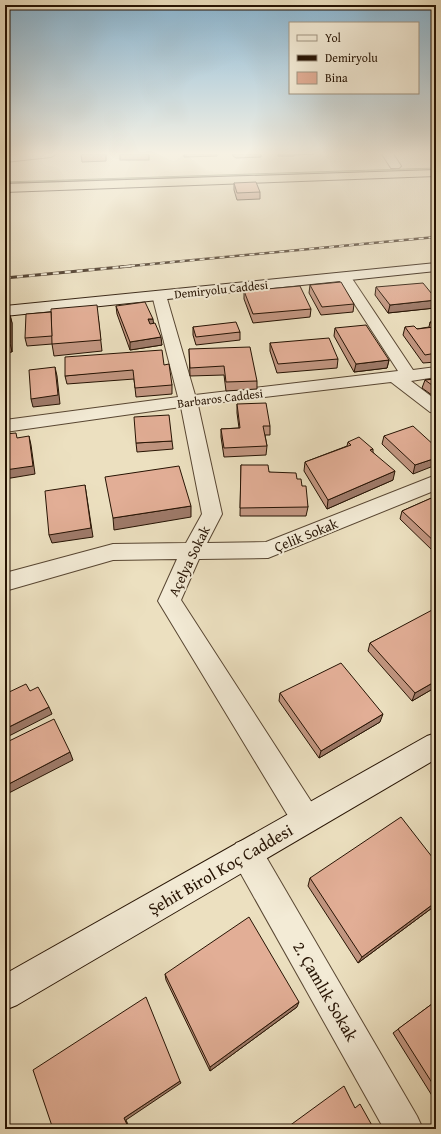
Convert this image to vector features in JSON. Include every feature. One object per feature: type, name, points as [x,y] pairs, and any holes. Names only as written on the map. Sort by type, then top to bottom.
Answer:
[{"type":"street","name":"Demiryolu Caddesi","points":[[5,311],[436,267]]},
{"type":"street","points":[[344,277],[402,376],[436,408]]},
{"type":"street","name":"Açelya Sokak","points":[[159,295],[188,401],[212,514],[192,551],[169,601],[306,819]]},
{"type":"street","name":"Barbaros Caddesi","points":[[5,426],[188,401],[436,372]]},
{"type":"street","name":"Çelik Sokak","points":[[5,582],[113,552],[268,550],[436,482]]},
{"type":"street","name":"Şehit Birol Koç Caddesi","points":[[5,993],[436,745]]},
{"type":"street","name":"2. Çamlık Sokak","points":[[247,854],[404,1129]]},
{"type":"building","points":[[341,282],[354,304],[322,307],[310,285]]},
{"type":"building","points":[[423,283],[436,300],[390,305],[376,287]]},
{"type":"building","points":[[300,286],[311,309],[253,314],[244,291]]},
{"type":"building","points":[[145,302],[153,319],[148,319],[150,324],[155,323],[161,337],[130,342],[116,306]]},
{"type":"building","points":[[97,305],[101,340],[52,344],[51,309]]},
{"type":"building","points":[[51,312],[52,336],[25,338],[26,314]]},
{"type":"building","points":[[10,315],[10,343],[5,344],[5,316]]},
{"type":"building","points":[[236,322],[240,332],[196,337],[193,327]]},
{"type":"building","points":[[430,322],[436,322],[436,353],[425,355],[405,327],[414,326],[417,329],[434,327]]},
{"type":"building","points":[[366,325],[389,360],[356,364],[335,328]]},
{"type":"building","points":[[329,338],[338,359],[278,364],[270,343]]},
{"type":"building","points":[[250,347],[257,381],[226,382],[224,366],[190,368],[189,349]]},
{"type":"building","points":[[162,350],[164,365],[169,364],[172,385],[135,388],[133,370],[65,376],[65,357]]},
{"type":"building","points":[[55,367],[58,395],[31,399],[29,370]]},
{"type":"building","points":[[436,379],[436,388],[425,380]]},
{"type":"building","points":[[266,403],[270,426],[263,426],[267,446],[224,448],[221,429],[240,428],[237,404]]},
{"type":"building","points":[[169,415],[172,441],[136,443],[134,417]]},
{"type":"building","points":[[413,426],[436,447],[436,458],[415,465],[384,436]]},
{"type":"building","points":[[16,433],[17,438],[29,436],[33,466],[5,470],[5,434]]},
{"type":"building","points":[[359,437],[373,449],[370,450],[395,471],[328,500],[305,462],[351,445],[348,442]]},
{"type":"building","points":[[241,465],[268,465],[269,472],[296,473],[297,479],[301,479],[302,486],[306,486],[308,507],[240,508]]},
{"type":"building","points":[[179,466],[191,506],[113,518],[105,477]]},
{"type":"building","points":[[85,485],[91,528],[49,535],[45,491]]},
{"type":"building","points":[[436,496],[436,543],[402,511]]},
{"type":"building","points":[[434,609],[436,610],[436,681],[415,693],[370,643]]},
{"type":"building","points":[[341,663],[383,714],[321,751],[280,693]]},
{"type":"building","points":[[26,684],[30,691],[38,687],[49,707],[5,729],[5,694]]},
{"type":"building","points":[[54,719],[70,752],[5,786],[5,743]]},
{"type":"building","points":[[401,817],[436,862],[436,902],[362,957],[310,878]]},
{"type":"building","points":[[249,917],[299,1002],[210,1067],[165,974]]},
{"type":"building","points":[[146,997],[180,1081],[124,1118],[129,1129],[53,1129],[33,1070]]},
{"type":"building","points":[[436,1001],[436,1089],[398,1029]]},
{"type":"building","points":[[344,1086],[355,1108],[360,1104],[374,1129],[285,1129]]},
{"type":"railway","points":[[120,267],[436,237]]},
{"type":"railway","points":[[5,278],[131,266]]}]
